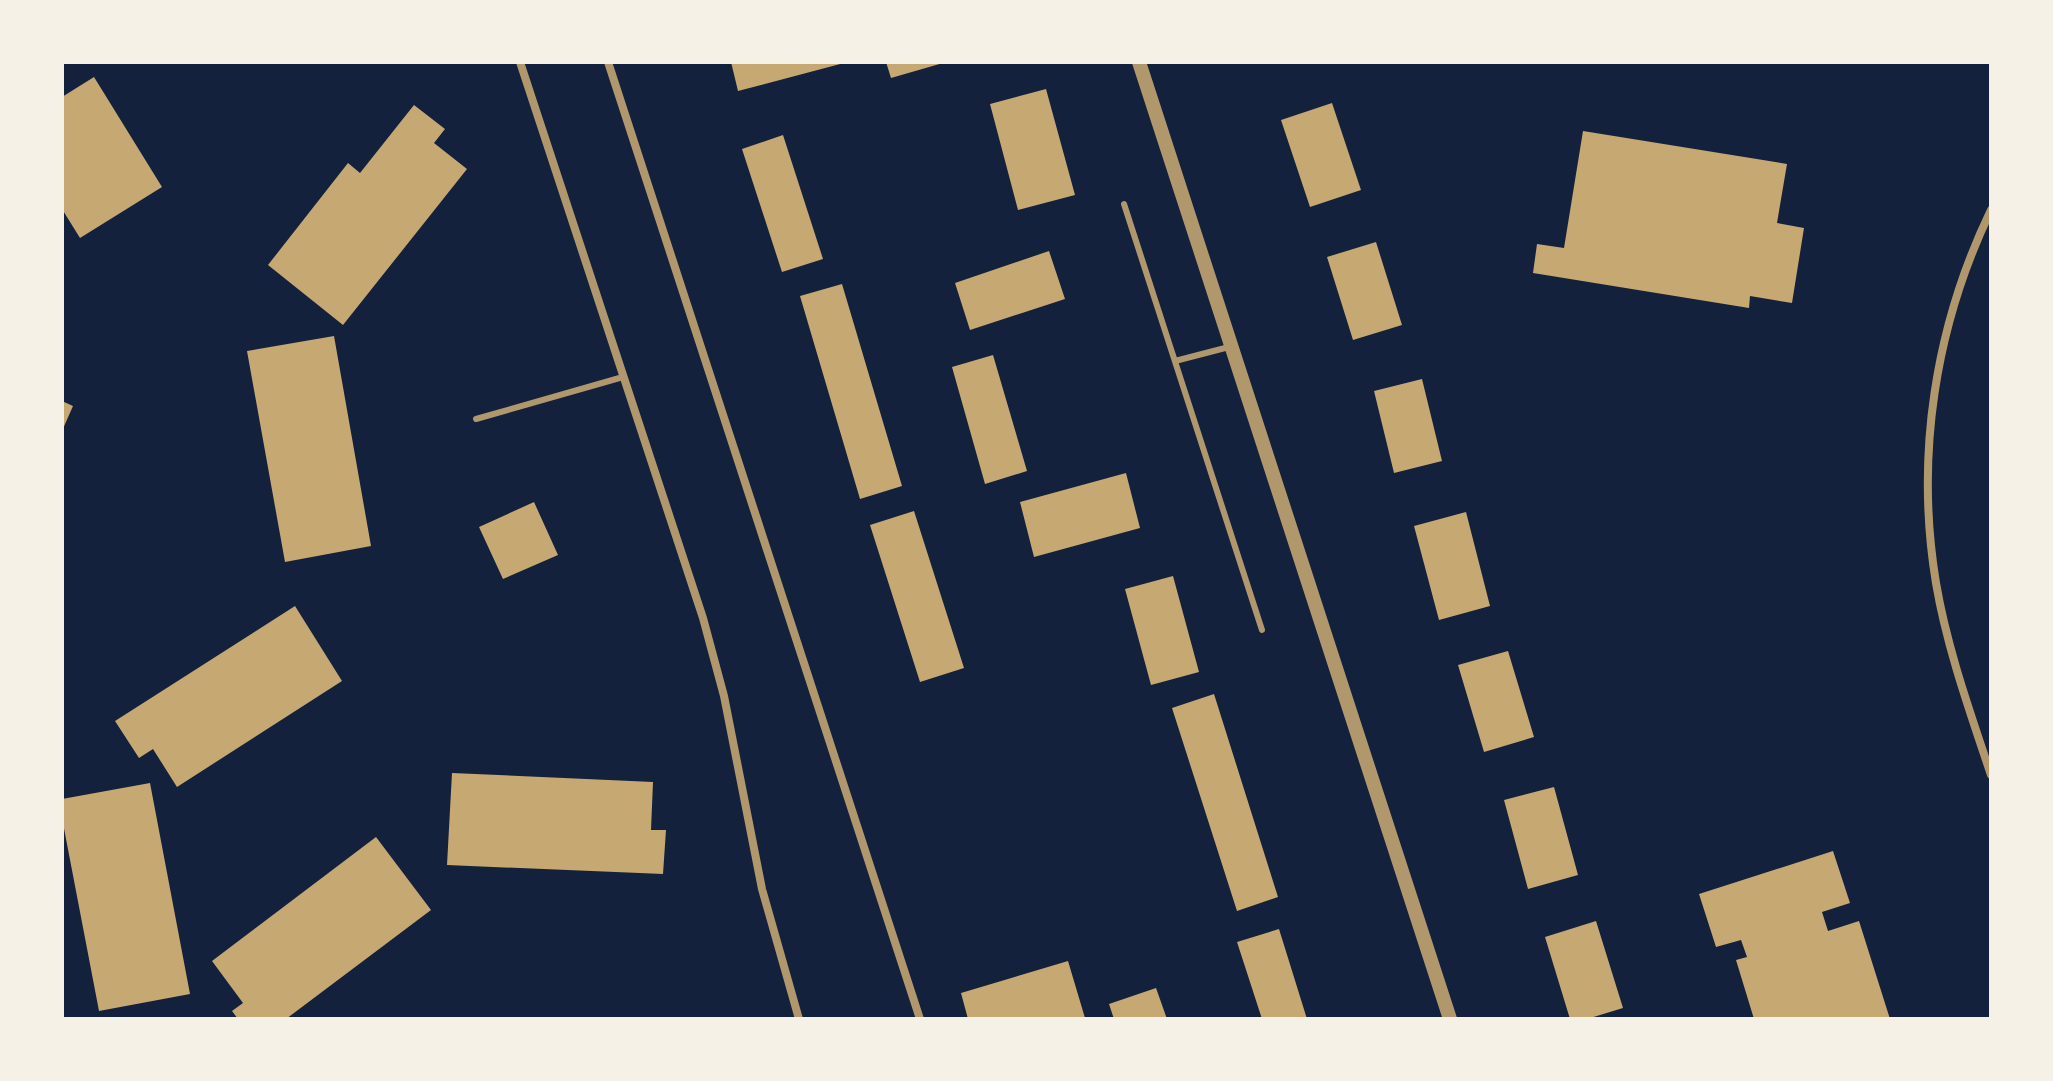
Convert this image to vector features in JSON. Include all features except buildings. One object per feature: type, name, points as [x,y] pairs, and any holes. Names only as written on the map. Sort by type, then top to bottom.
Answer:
[{"type":"street","points":[[520,62],[703,618],[724,696],[762,889],[799,1019]]},
{"type":"street","points":[[608,62],[920,1019]]},
{"type":"street","points":[[1139,62],[1450,1019]]},
{"type":"street","points":[[1991,210],[1973,246],[1953,304],[1936,373],[1929,434],[1927,512],[1936,583],[1952,654],[1991,775]]},
{"type":"lane","points":[[1124,204],[1262,630]]},
{"type":"lane","points":[[1175,361],[1232,347]]},
{"type":"lane","points":[[476,419],[623,377]]}]
